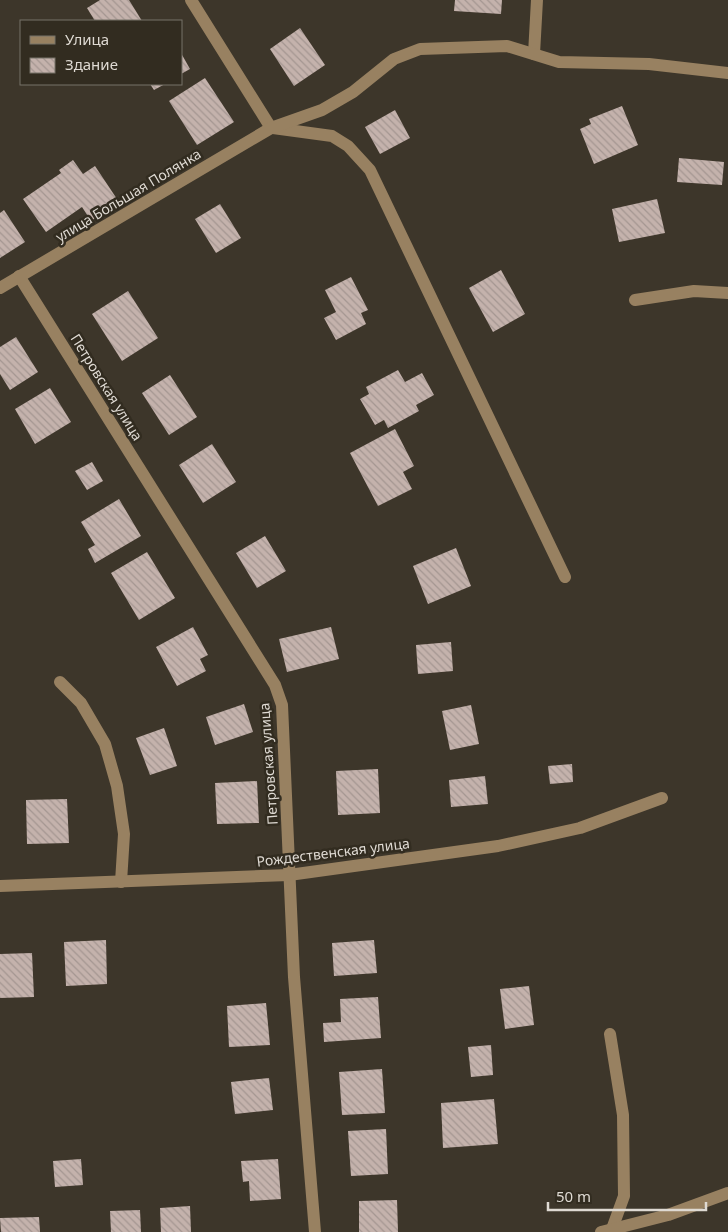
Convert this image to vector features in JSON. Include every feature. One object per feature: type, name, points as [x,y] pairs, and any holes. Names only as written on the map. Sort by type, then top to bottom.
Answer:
[{"type":"street","points":[[191,0],[270,128],[332,136],[348,146],[370,170],[564,577]]},
{"type":"street","points":[[534,54],[537,0]]},
{"type":"street","name":"улица Большая Полянка","points":[[0,288],[270,128],[322,110],[353,92],[394,59],[420,49],[506,46],[559,62],[649,64],[728,73]]},
{"type":"street","name":"Петровская улица","points":[[20,276],[274,685],[282,705],[294,977],[315,1232]]},
{"type":"street","points":[[635,300],[694,291],[728,293]]},
{"type":"street","points":[[60,682],[81,703],[105,744],[117,786],[124,834],[121,882]]},
{"type":"street","name":"Рождественская улица","points":[[0,886],[289,875],[507,844],[580,828],[662,798]]},
{"type":"street","points":[[607,1231],[624,1196],[623,1115],[610,1034]]},
{"type":"street","points":[[607,1231],[668,1215],[728,1193]]},
{"type":"building","points":[[100,0],[129,0],[141,20],[94,20],[87,8]]},
{"type":"building","points":[[455,0],[502,0],[501,14],[454,11]]},
{"type":"building","points":[[300,28],[325,65],[294,86],[270,49]]},
{"type":"building","points":[[182,55],[190,69],[182,73]]},
{"type":"building","points":[[205,78],[234,122],[197,145],[169,101]]},
{"type":"building","points":[[151,85],[163,85],[154,90]]},
{"type":"building","points":[[622,106],[638,145],[594,164],[580,129],[591,124],[589,119]]},
{"type":"building","points":[[395,110],[410,138],[380,154],[365,127]]},
{"type":"building","points":[[679,158],[724,162],[722,185],[677,182]]},
{"type":"building","points":[[73,160],[83,174],[95,166],[119,202],[91,221],[82,207],[46,232],[23,199],[61,173],[59,170]]},
{"type":"building","points":[[657,199],[665,233],[619,242],[612,209]]},
{"type":"building","points":[[220,204],[241,238],[216,253],[195,219]]},
{"type":"building","points":[[4,210],[25,242],[0,258],[0,213]]},
{"type":"building","points":[[501,270],[525,314],[493,332],[469,288]]},
{"type":"building","points":[[351,277],[368,310],[361,313],[366,324],[336,340],[324,318],[336,312],[325,290]]},
{"type":"building","points":[[128,291],[158,338],[122,361],[92,314]]},
{"type":"building","points":[[16,337],[38,372],[10,390],[0,374],[0,347]]},
{"type":"building","points":[[398,370],[405,382],[422,373],[434,395],[416,405],[419,411],[388,428],[384,420],[375,425],[360,399],[369,394],[366,387]]},
{"type":"building","points":[[170,375],[197,417],[169,435],[142,393]]},
{"type":"building","points":[[50,388],[71,422],[35,444],[15,409]]},
{"type":"building","points":[[395,429],[414,466],[403,472],[412,489],[378,506],[350,453]]},
{"type":"building","points":[[212,444],[236,482],[203,503],[179,465]]},
{"type":"building","points":[[92,462],[103,481],[87,490],[75,471]]},
{"type":"building","points":[[119,499],[141,536],[95,563],[88,549],[95,545],[81,522]]},
{"type":"building","points":[[265,536],[286,571],[257,588],[236,553]]},
{"type":"building","points":[[456,548],[471,586],[428,604],[413,566]]},
{"type":"building","points":[[147,552],[175,598],[139,620],[111,573]]},
{"type":"building","points":[[193,627],[208,655],[200,659],[206,671],[177,686],[156,647]]},
{"type":"building","points":[[331,627],[339,659],[287,672],[279,639]]},
{"type":"building","points":[[451,642],[453,671],[418,674],[416,645]]},
{"type":"building","points":[[244,704],[253,732],[215,745],[206,717]]},
{"type":"building","points":[[471,705],[479,744],[450,750],[442,711]]},
{"type":"building","points":[[164,728],[177,766],[150,775],[136,738]]},
{"type":"building","points":[[572,764],[573,782],[550,784],[548,766]]},
{"type":"building","points":[[378,769],[380,813],[338,815],[336,771]]},
{"type":"building","points":[[485,776],[488,804],[451,807],[449,780]]},
{"type":"building","points":[[257,781],[259,823],[217,824],[215,783]]},
{"type":"building","points":[[67,799],[69,843],[27,844],[26,800]]},
{"type":"building","points":[[106,940],[107,984],[66,986],[64,942]]},
{"type":"building","points":[[374,940],[377,973],[334,976],[332,943]]},
{"type":"building","points":[[32,953],[34,997],[0,998],[0,954]]},
{"type":"building","points":[[529,986],[534,1025],[505,1029],[500,989]]},
{"type":"building","points":[[378,997],[381,1038],[324,1042],[323,1023],[341,1022],[340,999]]},
{"type":"building","points":[[266,1003],[270,1045],[229,1047],[227,1006]]},
{"type":"building","points":[[491,1045],[493,1075],[471,1077],[468,1047]]},
{"type":"building","points":[[382,1069],[385,1113],[342,1115],[339,1072]]},
{"type":"building","points":[[269,1078],[273,1110],[235,1114],[231,1082]]},
{"type":"building","points":[[494,1099],[498,1144],[443,1148],[441,1103]]},
{"type":"building","points":[[386,1129],[388,1174],[351,1176],[348,1131]]},
{"type":"building","points":[[81,1159],[83,1185],[55,1187],[53,1161]]},
{"type":"building","points":[[278,1159],[281,1199],[250,1201],[249,1181],[243,1182],[241,1161]]},
{"type":"building","points":[[397,1200],[398,1232],[359,1232],[359,1201]]},
{"type":"building","points":[[190,1206],[191,1232],[161,1232],[160,1208]]},
{"type":"building","points":[[140,1210],[141,1232],[111,1232],[110,1211]]},
{"type":"building","points":[[39,1217],[40,1232],[1,1232],[0,1218]]}]
